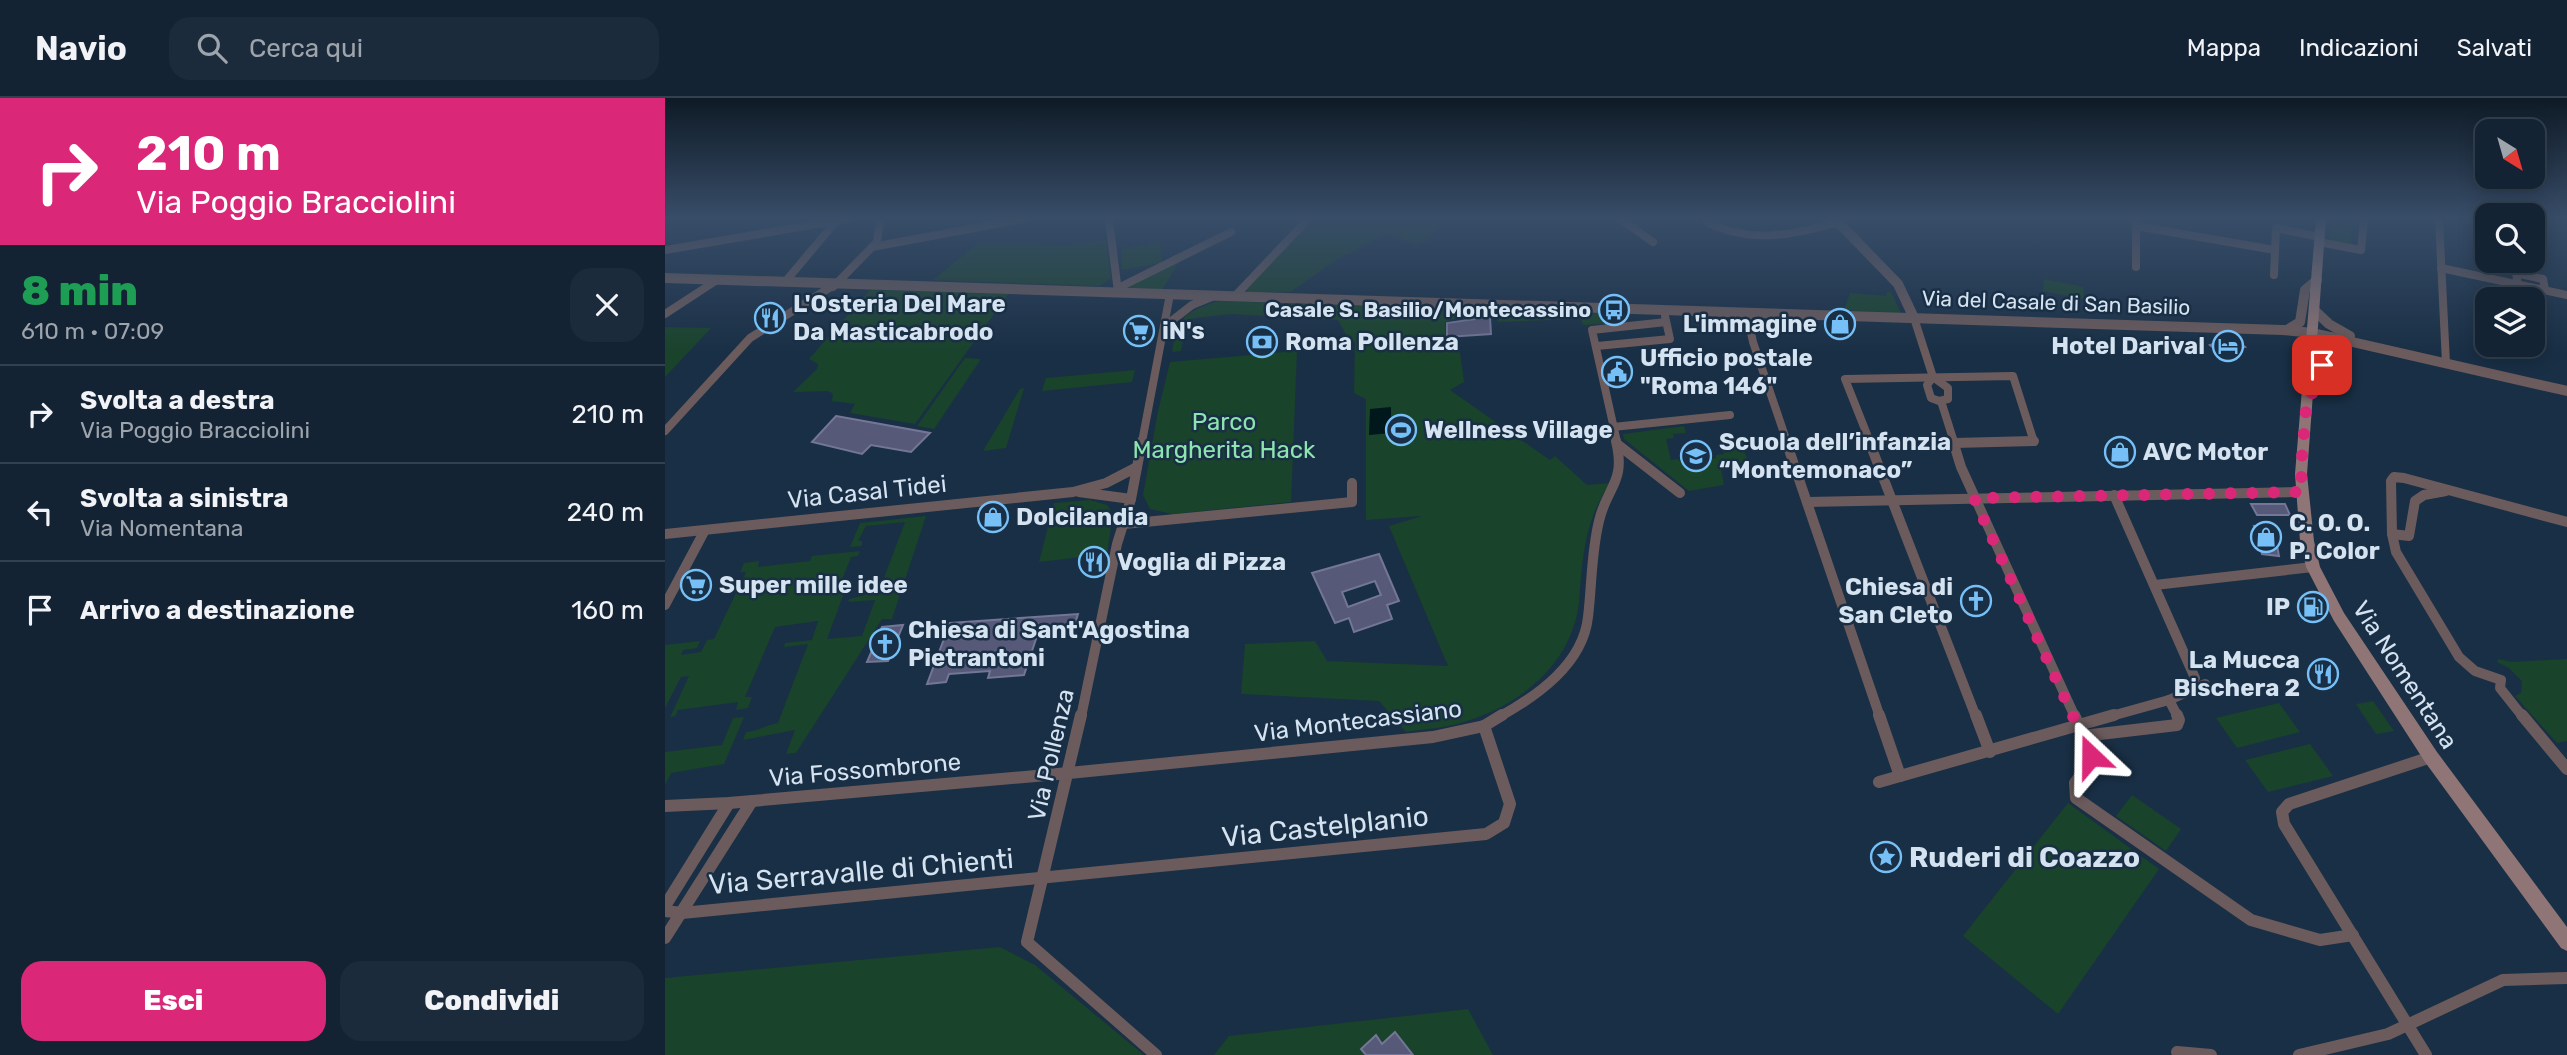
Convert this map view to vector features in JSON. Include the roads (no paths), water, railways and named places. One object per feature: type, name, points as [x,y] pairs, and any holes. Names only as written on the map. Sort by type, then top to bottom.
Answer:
[{"type":"main road","name":"Via Nomentana","points":[[2317,264],[2301,468],[2313,567],[2339,617],[2431,757],[2567,942]]},
{"type":"street","points":[[785,282],[800,264]]},
{"type":"street","points":[[665,431],[750,338],[837,283],[856,264]]},
{"type":"street","points":[[1114,264],[1117,286],[1164,264]]},
{"type":"street","points":[[1236,295],[1266,264]]},
{"type":"street","points":[[1879,264],[1898,284],[1914,318],[1933,377],[1944,383],[1949,391],[1949,398],[1933,400],[1929,394],[1928,382],[1933,377]]},
{"type":"street","points":[[2274,264],[2274,275]]},
{"type":"street","points":[[2441,264],[2446,363]]},
{"type":"street","points":[[2441,268],[2567,295]]},
{"type":"street","name":"Via del Casale di San Basilio","points":[[665,278],[1106,292],[1117,286],[1170,294],[2287,330],[2370,345]]},
{"type":"street","points":[[665,314],[717,280]]},
{"type":"street","name":"Via Nomentana","points":[[2287,330],[2296,327],[2300,322],[2305,290],[2316,280]]},
{"type":"street","name":"Via Pollenza","points":[[1156,1055],[1027,942],[1069,773],[1117,544],[1131,499],[1170,294]]},
{"type":"street","points":[[1164,327],[1192,305],[1217,295]]},
{"type":"street","points":[[1664,310],[1671,339],[1597,346],[1592,330],[1666,322]]},
{"type":"street","points":[[2314,310],[2335,328],[2370,345],[2567,391]]},
{"type":"street","points":[[1747,313],[1753,342],[1900,776]]},
{"type":"street","name":"Via Nomentana","points":[[2307,397],[2319,387],[2325,345],[2331,337]]},
{"type":"street","name":"Via Montecassiano","points":[[1069,773],[1433,737],[1484,726],[1533,698],[1558,675],[1576,650],[1588,620],[1588,576],[1597,528],[1602,508],[1618,477],[1621,461],[1597,346]]},
{"type":"street","points":[[1954,443],[2034,442],[2013,376],[1845,379],[1990,752]]},
{"type":"street","points":[[1941,401],[1974,498],[2091,759],[2075,783],[2076,798],[2251,920],[2320,940],[2353,935]]},
{"type":"street","points":[[1613,427],[1730,415]]},
{"type":"street","points":[[1617,444],[1680,492]]},
{"type":"street","name":"Via Casal Tidei","points":[[665,534],[1073,492],[1106,483],[1137,467]]},
{"type":"street","points":[[2567,522],[2456,491],[2394,477],[2391,482],[2392,534],[2396,554],[2459,657],[2475,671],[2501,680],[2500,688],[2506,697],[2567,769]]},
{"type":"street","points":[[1124,524],[1352,502],[1352,483]]},
{"type":"street","points":[[2392,534],[2405,537],[2410,535],[2413,507],[2418,498],[2433,492],[2456,491]]},
{"type":"street","name":"Via Casal Tidei","points":[[1073,492],[1131,499]]},
{"type":"street","points":[[1807,502],[2302,492]]},
{"type":"street","points":[[2114,495],[2195,678]]},
{"type":"street","points":[[665,605],[705,530]]},
{"type":"street","points":[[2155,585],[2313,567]]},
{"type":"street","points":[[1879,782],[2080,731],[2169,700],[2205,684]]},
{"type":"street","points":[[2080,731],[2177,725],[2179,720],[2169,700]]},
{"type":"street","name":"Via Castelplanio","points":[[1044,878],[1267,858],[1493,832],[1506,821],[1510,804],[1484,726]]},
{"type":"street","points":[[2426,1055],[2284,824],[2282,812],[2289,804],[2431,757]]},
{"type":"street","name":"Via Fossombrone","points":[[665,806],[729,803],[1069,773]]},
{"type":"street","points":[[665,938],[752,801]]},
{"type":"street","points":[[665,905],[729,803]]},
{"type":"street","name":"Via Serravalle di Chienti","points":[[665,911],[682,913],[1044,878]]},
{"type":"street","points":[[2298,1055],[2388,1034],[2503,980],[2567,978]]},
{"type":"street","points":[[2177,1052],[2211,1055]]},
{"type":"place","name":"Casale S. Basilio/Montecassino","points":[[1614,310]]},
{"type":"place","name":"L'Osteria Del Mare Da Masticabrodo","points":[[770,318]]},
{"type":"place","name":"L'immagine","points":[[1840,324]]},
{"type":"place","name":"iN's","points":[[1139,331]]},
{"type":"place","name":"Roma Pollenza","points":[[1262,342]]},
{"type":"place","name":"Hotel Darival","points":[[2228,346]]},
{"type":"place","name":"Ufficio postale \"Roma 146\"","points":[[1617,372]]},
{"type":"place","name":"Wellness Village","points":[[1401,430]]},
{"type":"place","name":"AVC Motor","points":[[2120,452]]},
{"type":"place","name":"Scuola dell’infanzia “Montemonaco”","points":[[1696,456]]},
{"type":"place","name":"Dolcilandia","points":[[993,517]]},
{"type":"place","name":"C. O. O. P. Color","points":[[2266,537]]},
{"type":"place","name":"Voglia di Pizza","points":[[1094,562]]},
{"type":"place","name":"Super mille idee","points":[[696,585]]},
{"type":"place","name":"Chiesa di San Cleto","points":[[1976,601]]},
{"type":"place","name":"IP","points":[[2313,607]]},
{"type":"place","name":"Chiesa di Sant'Agostina Pietrantoni","points":[[885,644]]},
{"type":"place","name":"La Mucca Bischera 2","points":[[2323,674]]},
{"type":"place","name":"Ruderi di Coazzo","points":[[1886,857]]},
{"type":"park label","name":"Parco Margherita Hack","points":[[1224,436]]}]
